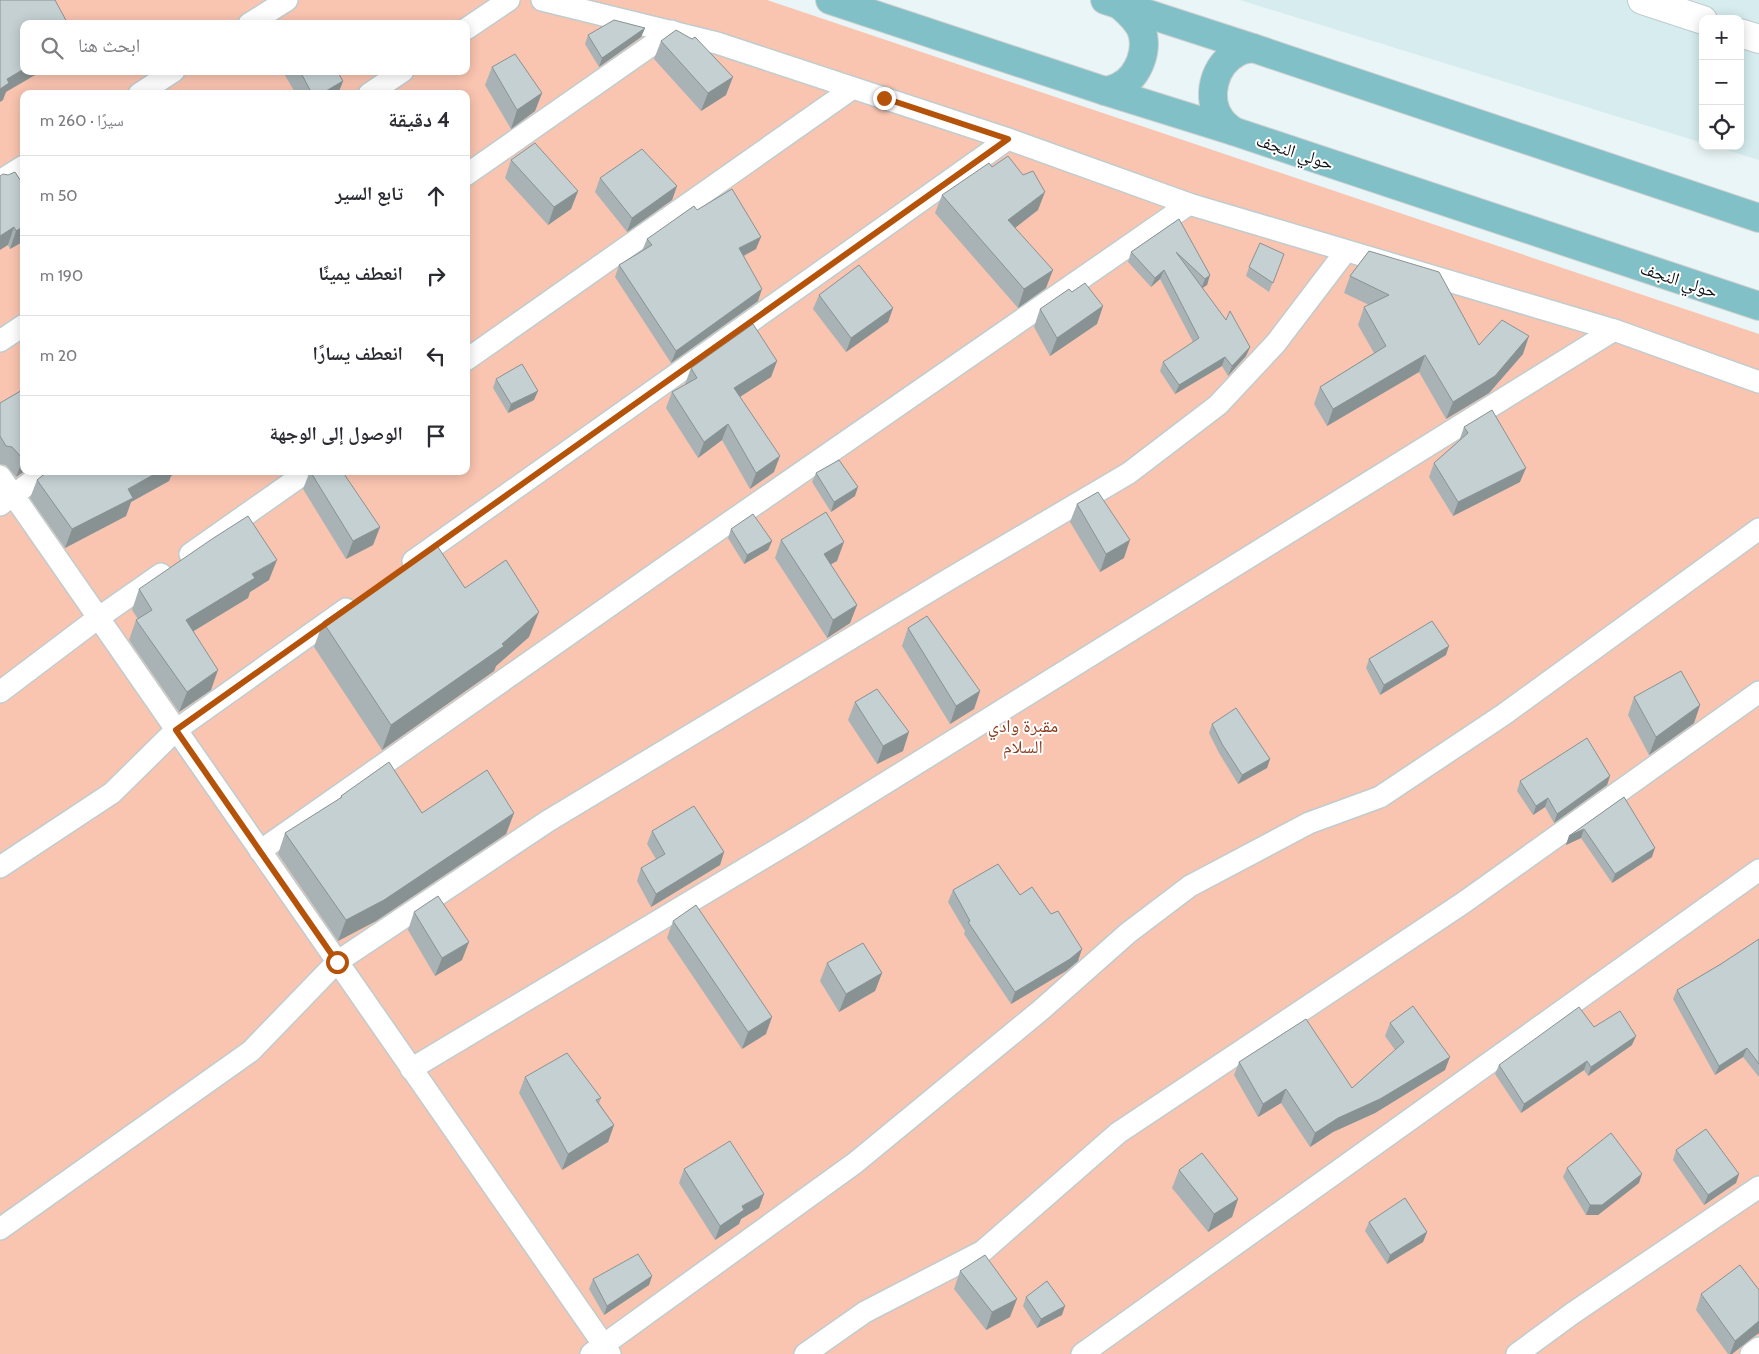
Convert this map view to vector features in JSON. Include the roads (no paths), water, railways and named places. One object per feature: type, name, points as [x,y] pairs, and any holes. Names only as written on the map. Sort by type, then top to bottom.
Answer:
[{"type":"main road","name":"حولي النجف","points":[[830,0],[1105,91],[1233,131],[1759,306]]},
{"type":"main road","points":[[1105,91],[1120,86],[1132,76],[1141,62],[1144,46],[1141,30],[1133,16],[1113,3]]},
{"type":"main road","points":[[1113,3],[1253,48],[1759,218]]},
{"type":"main road","points":[[1233,131],[1222,120],[1214,106],[1213,90],[1216,74],[1225,62],[1238,52],[1253,48]]},
{"type":"street","points":[[1642,0],[1699,19]]},
{"type":"street","points":[[1744,34],[1759,39]]},
{"type":"lane","points":[[255,20],[286,0]]},
{"type":"lane","points":[[470,26],[509,0]]},
{"type":"lane","points":[[542,0],[716,42],[1008,139],[1189,204],[1614,330],[1759,382]]},
{"type":"lane","points":[[470,172],[672,31]]},
{"type":"lane","points":[[144,90],[168,75]]},
{"type":"lane","points":[[375,90],[397,75]]},
{"type":"lane","points":[[470,357],[853,88]]},
{"type":"lane","points":[[394,575],[1008,139]]},
{"type":"lane","points":[[0,182],[20,169]]},
{"type":"lane","points":[[260,851],[1189,204]]},
{"type":"lane","points":[[0,1229],[251,1051],[337,962],[548,821],[946,580],[1129,473],[1218,405],[1276,343],[1346,251]]},
{"type":"lane","points":[[0,341],[20,328]]},
{"type":"lane","points":[[411,1069],[800,836],[1614,330]]},
{"type":"lane","points":[[7,500],[41,475]]},
{"type":"lane","points":[[0,692],[98,618],[302,475]]},
{"type":"lane","points":[[0,476],[7,500],[98,618],[411,1069],[602,1351],[855,1163],[1041,1010],[1128,933],[1190,886],[1309,823],[1380,797],[1503,715],[1759,529]]},
{"type":"lane","points":[[0,867],[112,793],[176,730],[362,598]]},
{"type":"lane","points":[[805,1354],[865,1312],[983,1251],[1118,1133],[1463,903],[1759,692]]},
{"type":"lane","points":[[1082,1354],[1759,870]]},
{"type":"lane","points":[[1517,1354],[1573,1313],[1759,1188]]},
{"type":"lane","points":[[1751,1354],[1759,1348]]},
{"type":"park label","name":"مقبرة وادي السلام","points":[[1023,736]]}]
